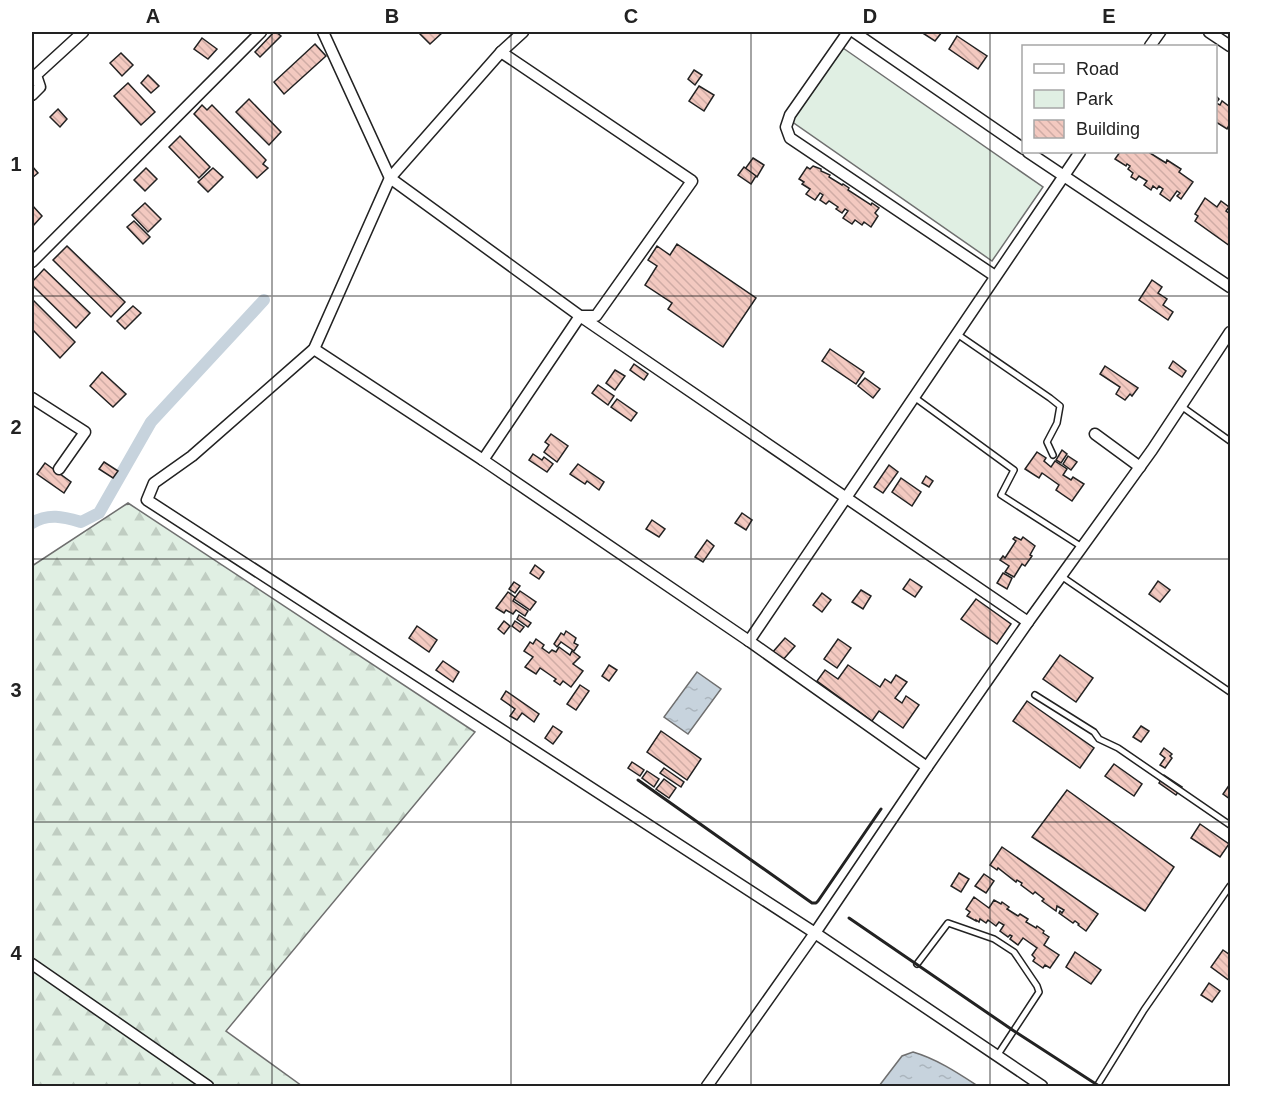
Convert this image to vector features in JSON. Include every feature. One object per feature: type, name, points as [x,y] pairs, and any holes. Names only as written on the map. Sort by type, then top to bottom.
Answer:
[{"type":"street","points":[[32,95],[40,87],[36,75],[83,32]]},
{"type":"street","points":[[32,262],[261,32]]},
{"type":"street","points":[[323,32],[390,178],[580,316],[1028,622]]},
{"type":"street","points":[[523,32],[501,52],[390,178],[314,349],[192,456],[154,483],[147,500],[814,933],[1042,1086]]},
{"type":"street","points":[[848,32],[790,115],[786,127],[790,138],[995,276]]},
{"type":"street","points":[[854,32],[1022,148]]},
{"type":"street","points":[[1151,45],[1160,32]]},
{"type":"street","points":[[1209,32],[1230,46]]},
{"type":"street","points":[[501,52],[692,181],[596,316],[580,316]]},
{"type":"street","points":[[1030,153],[1230,287]]},
{"type":"street","points":[[749,641],[1079,153]]},
{"type":"street","points":[[483,460],[580,316]]},
{"type":"street","points":[[707,1086],[1028,622],[1182,406],[1230,332]]},
{"type":"street","points":[[314,349],[483,460],[749,641],[927,768]]},
{"type":"street","points":[[32,398],[85,432],[59,469]]},
{"type":"street","points":[[1095,434],[1140,466]]},
{"type":"street","points":[[32,964],[208,1086]]},
{"type":"lane","points":[[957,333],[1060,406],[1057,423],[1047,442],[1053,455]]},
{"type":"lane","points":[[914,397],[1014,470],[1001,495],[1082,547]]},
{"type":"lane","points":[[1182,406],[1230,441]]},
{"type":"lane","points":[[1061,576],[1230,692]]},
{"type":"lane","points":[[1035,695],[1095,732],[1099,739],[1118,748],[1230,825]]},
{"type":"lane","points":[[1097,1086],[1144,1010],[1230,886]]},
{"type":"lane","points":[[917,964],[948,922],[994,939],[1014,952],[1039,992],[997,1056]]},
{"type":"green space","points":[[843,48],[1043,187],[992,261],[791,121]]},
{"type":"green space","points":[[128,503],[475,732],[226,1031],[302,1086],[32,1086],[32,566]]},
{"type":"water","points":[[697,672],[721,689],[688,734],[664,717]]},
{"type":"water","points":[[913,1052],[939,1062],[978,1086],[879,1086],[902,1056]]},
{"type":"building","points":[[274,32],[281,36],[260,57],[255,52]]},
{"type":"building","points":[[418,32],[443,32],[430,44]]},
{"type":"building","points":[[921,32],[942,32],[935,41]]},
{"type":"building","points":[[957,36],[987,56],[978,69],[949,49]]},
{"type":"building","points":[[202,38],[217,49],[208,59],[194,49]]},
{"type":"building","points":[[315,44],[326,56],[284,94],[274,82]]},
{"type":"building","points":[[121,53],[133,65],[122,76],[110,63]]},
{"type":"building","points":[[694,70],[702,75],[695,85],[688,79]]},
{"type":"building","points":[[148,75],[159,86],[151,93],[141,83]]},
{"type":"building","points":[[128,83],[155,112],[141,125],[114,96]]},
{"type":"building","points":[[699,86],[714,95],[704,111],[689,101]]},
{"type":"building","points":[[249,99],[281,132],[269,145],[236,112]]},
{"type":"building","points":[[1222,101],[1230,107],[1230,123],[1227,129],[1217,123],[1217,104],[1220,105]]},
{"type":"building","points":[[202,105],[207,110],[212,105],[266,160],[263,164],[268,168],[257,178],[194,114]]},
{"type":"building","points":[[58,109],[67,119],[60,127],[50,117]]},
{"type":"building","points":[[180,136],[210,167],[199,178],[169,147]]},
{"type":"building","points":[[1119,153],[1150,153],[1181,169],[1179,172],[1193,182],[1181,199],[1177,196],[1180,193],[1177,191],[1170,201],[1160,194],[1163,189],[1153,186],[1151,190],[1144,185],[1147,181],[1139,176],[1136,180],[1131,177],[1133,173],[1128,169],[1130,166],[1115,159]]},
{"type":"building","points":[[753,158],[764,165],[757,177],[745,169]]},
{"type":"building","points":[[32,166],[38,173],[32,178]]},
{"type":"building","points":[[813,166],[879,208],[875,213],[878,216],[871,227],[855,220],[852,224],[843,218],[848,211],[845,209],[842,213],[829,201],[826,204],[820,200],[823,195],[820,193],[815,200],[806,194],[810,189],[799,179],[807,167],[810,169]]},
{"type":"building","points":[[744,167],[756,176],[751,184],[738,175]]},
{"type":"building","points":[[146,168],[157,179],[145,191],[134,180]]},
{"type":"building","points":[[213,168],[223,177],[208,192],[198,182]]},
{"type":"building","points":[[1205,198],[1217,207],[1221,201],[1229,207],[1226,211],[1230,214],[1230,246],[1195,221],[1198,216],[1195,214]]},
{"type":"building","points":[[145,203],[161,219],[148,232],[132,215]]},
{"type":"building","points":[[32,205],[42,216],[32,227]]},
{"type":"building","points":[[134,221],[150,237],[143,244],[127,227]]},
{"type":"building","points":[[677,244],[756,298],[723,347],[668,309],[672,303],[645,285],[657,266],[648,260],[657,246],[670,255]]},
{"type":"building","points":[[67,246],[125,302],[111,317],[53,260]]},
{"type":"building","points":[[44,269],[90,313],[76,328],[32,285]]},
{"type":"building","points":[[1152,280],[1162,287],[1158,293],[1167,299],[1163,305],[1173,312],[1168,320],[1139,300]]},
{"type":"building","points":[[32,299],[75,342],[60,358],[32,329]]},
{"type":"building","points":[[133,306],[141,313],[125,329],[117,321]]},
{"type":"building","points":[[830,349],[864,372],[856,384],[822,361]]},
{"type":"building","points":[[1173,361],[1186,371],[1182,377],[1169,368]]},
{"type":"building","points":[[634,364],[648,374],[644,380],[630,370]]},
{"type":"building","points":[[1105,366],[1138,388],[1132,396],[1130,394],[1125,400],[1116,394],[1120,387],[1100,374]]},
{"type":"building","points":[[615,370],[625,376],[615,390],[606,383]]},
{"type":"building","points":[[102,372],[126,394],[113,407],[90,386]]},
{"type":"building","points":[[865,378],[880,389],[873,398],[858,386]]},
{"type":"building","points":[[598,385],[614,396],[608,405],[592,393]]},
{"type":"building","points":[[617,399],[637,413],[631,421],[611,407]]},
{"type":"building","points":[[551,434],[568,446],[557,462],[544,452],[549,445],[545,442]]},
{"type":"building","points":[[1062,450],[1067,454],[1061,463],[1056,460]]},
{"type":"building","points":[[1037,452],[1046,458],[1044,461],[1051,467],[1055,461],[1067,469],[1063,475],[1071,480],[1073,477],[1084,484],[1072,501],[1056,490],[1059,485],[1042,473],[1039,478],[1025,469]]},
{"type":"building","points":[[533,454],[542,460],[544,457],[553,464],[547,472],[529,460]]},
{"type":"building","points":[[1068,456],[1077,462],[1071,470],[1063,464]]},
{"type":"building","points":[[104,462],[118,471],[113,478],[99,469]]},
{"type":"building","points":[[45,463],[71,482],[64,493],[37,474]]},
{"type":"building","points":[[578,464],[604,482],[599,490],[587,481],[585,484],[570,474]]},
{"type":"building","points":[[889,465],[898,472],[883,493],[874,487]]},
{"type":"building","points":[[926,476],[933,481],[929,487],[922,483]]},
{"type":"building","points":[[901,478],[921,492],[912,506],[892,492]]},
{"type":"building","points":[[742,513],[752,520],[746,530],[735,523]]},
{"type":"building","points":[[652,520],[665,529],[659,537],[646,529]]},
{"type":"building","points":[[1015,537],[1021,540],[1023,537],[1035,546],[1030,555],[1032,556],[1025,566],[1022,564],[1014,577],[1005,572],[1009,566],[1000,560],[1003,556],[1005,558],[1016,541],[1013,539]]},
{"type":"building","points":[[707,540],[714,546],[703,562],[695,557]]},
{"type":"building","points":[[535,565],[544,572],[539,579],[530,573]]},
{"type":"building","points":[[1003,573],[1012,578],[1007,589],[997,583]]},
{"type":"building","points":[[910,579],[922,587],[915,597],[903,589]]},
{"type":"building","points":[[1158,581],[1170,590],[1160,602],[1149,594]]},
{"type":"building","points":[[514,582],[520,586],[515,593],[509,589]]},
{"type":"building","points":[[861,590],[871,596],[863,609],[852,602]]},
{"type":"building","points":[[520,591],[536,602],[530,610],[514,599]]},
{"type":"building","points":[[508,592],[515,597],[513,601],[528,611],[525,616],[516,610],[513,614],[506,610],[504,613],[496,608]]},
{"type":"building","points":[[822,593],[831,600],[822,612],[813,605]]},
{"type":"building","points":[[976,599],[1011,624],[997,644],[961,619]]},
{"type":"building","points":[[519,615],[531,623],[528,627],[517,619]]},
{"type":"building","points":[[504,621],[510,626],[504,634],[498,629]]},
{"type":"building","points":[[515,621],[524,627],[520,632],[512,626]]},
{"type":"building","points":[[417,626],[437,640],[429,652],[409,638]]},
{"type":"building","points":[[566,631],[576,638],[574,643],[578,645],[574,651],[561,642],[557,647],[554,644],[561,633],[564,635]]},
{"type":"building","points":[[785,638],[795,646],[782,661],[772,653]]},
{"type":"building","points":[[536,639],[549,653],[552,650],[556,652],[559,647],[570,655],[572,651],[580,657],[573,664],[583,671],[571,687],[563,681],[560,685],[554,681],[556,679],[540,668],[536,674],[525,667],[533,657],[524,651],[530,642],[533,644]]},
{"type":"building","points":[[838,639],[851,648],[837,668],[824,659]]},
{"type":"building","points":[[1060,655],[1093,678],[1076,702],[1043,679]]},
{"type":"building","points":[[443,661],[459,672],[453,682],[436,670]]},
{"type":"building","points":[[609,665],[617,670],[609,681],[602,676]]},
{"type":"building","points":[[848,665],[880,687],[885,679],[891,683],[896,675],[907,682],[895,698],[902,703],[906,696],[919,705],[903,728],[879,711],[872,721],[817,681],[825,670],[838,679]]},
{"type":"building","points":[[580,685],[589,691],[576,710],[567,704]]},
{"type":"building","points":[[506,691],[539,714],[534,722],[522,713],[517,720],[510,716],[515,709],[501,699]]},
{"type":"building","points":[[1027,701],[1094,748],[1080,768],[1013,721]]},
{"type":"building","points":[[553,726],[562,732],[553,744],[545,738]]},
{"type":"building","points":[[1141,726],[1149,731],[1141,742],[1133,737]]},
{"type":"building","points":[[661,731],[701,759],[687,780],[647,752]]},
{"type":"building","points":[[1164,748],[1172,754],[1165,768],[1160,765],[1165,758],[1160,754]]},
{"type":"building","points":[[632,762],[644,770],[640,776],[628,768]]},
{"type":"building","points":[[1114,764],[1142,784],[1134,796],[1105,776]]},
{"type":"building","points":[[664,768],[684,782],[681,787],[660,773]]},
{"type":"building","points":[[647,771],[659,779],[654,787],[642,778]]},
{"type":"building","points":[[1164,775],[1182,787],[1176,795],[1159,783]]},
{"type":"building","points":[[664,779],[676,788],[669,798],[656,789]]},
{"type":"building","points":[[1230,784],[1230,799],[1223,794]]},
{"type":"building","points":[[1067,790],[1174,867],[1145,911],[1032,837]]},
{"type":"building","points":[[1200,824],[1229,844],[1220,857],[1191,838]]},
{"type":"building","points":[[1002,847],[1098,914],[1086,931],[1075,921],[1073,923],[1059,913],[1064,910],[1057,906],[1056,911],[1042,901],[1044,899],[1035,892],[1033,894],[1021,885],[1022,883],[1017,880],[1016,882],[998,868],[997,870],[990,865]]},
{"type":"building","points":[[959,873],[969,879],[961,892],[951,886]]},
{"type":"building","points":[[984,874],[994,881],[986,893],[975,886]]},
{"type":"building","points":[[974,897],[989,908],[994,900],[1001,904],[1002,902],[1009,907],[1007,909],[1018,916],[1020,914],[1028,919],[1026,922],[1044,931],[1043,933],[1049,937],[1044,945],[1059,955],[1050,968],[1045,965],[1043,968],[1033,961],[1035,958],[1032,955],[1037,948],[1023,938],[1018,945],[1010,939],[1012,936],[1008,937],[1000,931],[1004,925],[999,922],[996,926],[988,920],[986,923],[980,919],[979,922],[967,916],[970,912],[966,909]]},
{"type":"building","points":[[1223,950],[1230,955],[1230,981],[1211,967]]},
{"type":"building","points":[[1075,952],[1101,970],[1091,984],[1066,967]]},
{"type":"building","points":[[1209,983],[1220,991],[1212,1002],[1201,995]]},
{"type":"waterway","points":[[32,523],[50,517],[62,517],[81,522],[99,513],[151,422],[264,300]]},
{"type":"wall","points":[[638,780],[812,903],[818,901],[881,809]]},
{"type":"wall","points":[[849,918],[1099,1086]]}]
